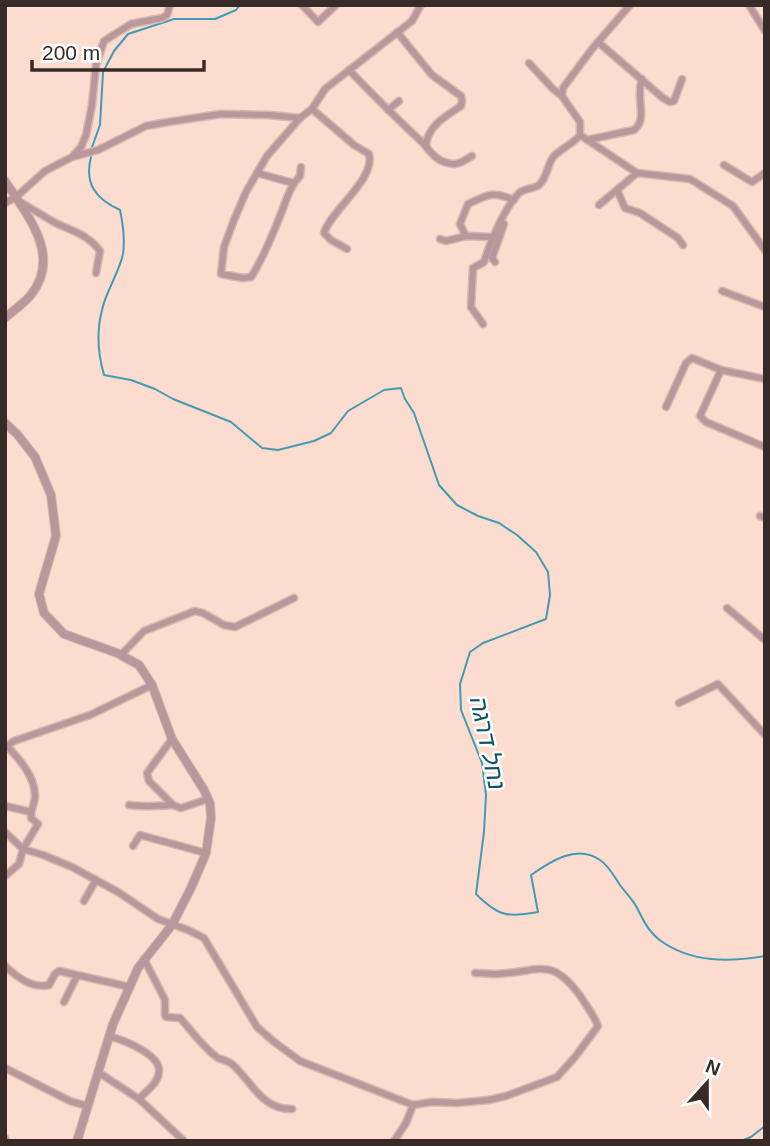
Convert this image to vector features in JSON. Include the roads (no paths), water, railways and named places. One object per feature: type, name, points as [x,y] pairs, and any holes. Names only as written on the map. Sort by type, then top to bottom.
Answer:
[{"type":"street","points":[[72,157],[81,147],[86,135],[96,65],[104,41],[131,24],[162,19],[167,15],[170,5]]},
{"type":"street","points":[[302,5],[318,22],[336,5]]},
{"type":"street","points":[[301,166],[300,176],[293,183],[251,277],[221,274],[224,247],[234,220],[246,192],[267,156],[300,118],[312,109],[325,89],[411,21],[421,5]]},
{"type":"street","points":[[562,96],[563,88],[630,5]]},
{"type":"street","points":[[749,5],[765,31]]},
{"type":"street","points":[[397,32],[432,75],[461,96],[463,102],[438,122],[426,139],[426,146]]},
{"type":"street","points":[[598,42],[670,102],[674,101],[682,79]]},
{"type":"street","points":[[528,63],[562,96],[580,122],[584,138],[637,173],[690,179],[733,206],[765,250]]},
{"type":"street","points":[[349,70],[444,163],[458,165],[472,156]]},
{"type":"street","points":[[483,324],[471,307],[473,268],[484,262],[493,237],[512,203],[521,191],[538,187],[545,179],[553,156],[574,143],[584,138],[634,130],[641,118],[642,79]]},
{"type":"street","points":[[388,110],[399,101]]},
{"type":"street","points":[[312,109],[354,145],[369,154],[370,165],[324,233],[347,250]]},
{"type":"street","points":[[5,203],[19,200],[46,171],[72,157],[99,150],[146,126],[221,114],[300,118]]},
{"type":"street","points":[[724,165],[752,182],[765,173]]},
{"type":"street","points":[[257,173],[293,183]]},
{"type":"street","points":[[599,205],[637,173]]},
{"type":"street","points":[[5,181],[19,200],[44,253],[41,275],[30,296],[5,318]]},
{"type":"street","points":[[617,190],[625,208],[640,214],[678,238],[683,245]]},
{"type":"street","points":[[466,236],[460,224],[468,204],[486,194],[500,194],[512,203]]},
{"type":"street","points":[[19,200],[93,242],[100,251],[96,273]]},
{"type":"street","points":[[495,262],[492,258],[512,203]]},
{"type":"street","points":[[440,239],[446,241],[466,236],[493,237]]},
{"type":"street","points":[[722,290],[765,307]]},
{"type":"street","points":[[666,407],[688,360],[765,379]]},
{"type":"street","points":[[721,370],[700,416],[706,422],[765,447]]},
{"type":"street","points":[[5,423],[35,457],[51,495],[55,536],[39,594],[44,613],[64,634],[121,655],[139,665],[152,685],[172,739],[204,790],[211,818],[206,853],[172,925],[144,959],[109,1036],[77,1141]]},
{"type":"street","points":[[121,655],[144,631],[195,611],[224,625],[235,627],[294,598]]},
{"type":"street","points":[[727,608],[765,640]]},
{"type":"street","points":[[679,703],[718,684],[765,735]]},
{"type":"street","points":[[5,876],[19,864],[23,849],[38,824],[31,818],[35,788],[23,764],[7,746],[14,741],[90,715],[152,685]]},
{"type":"street","points":[[172,739],[147,773],[149,781],[173,805]]},
{"type":"street","points":[[129,805],[173,805],[181,808],[208,799]]},
{"type":"street","points":[[5,806],[31,812]]},
{"type":"street","points":[[5,832],[23,849],[63,863],[129,899],[158,919],[198,935],[207,942],[257,1027],[300,1060],[413,1105],[489,1100],[557,1077],[598,1026],[569,981],[555,972],[538,968],[498,974],[475,973]]},
{"type":"street","points":[[132,846],[140,835],[206,853]]},
{"type":"street","points":[[84,901],[96,880]]},
{"type":"street","points":[[144,959],[165,1000],[166,1017],[180,1018],[199,1041],[218,1057],[232,1063],[259,1096],[273,1106],[292,1110]]},
{"type":"street","points":[[5,966],[15,975],[40,987],[49,985],[59,971],[130,987]]},
{"type":"street","points":[[5,975],[15,975]]},
{"type":"street","points":[[64,1002],[77,976]]},
{"type":"street","points":[[109,1036],[132,1043],[159,1066],[160,1072],[156,1081],[139,1099]]},
{"type":"street","points":[[6,1071],[70,1101],[87,1106]]},
{"type":"street","points":[[98,1072],[139,1099],[184,1141]]},
{"type":"street","points":[[394,1141],[406,1123],[413,1105]]},
{"type":"waterway","name":"נחל דרגה","points":[[91,150],[100,125],[103,72],[114,51],[128,34],[174,19],[215,19],[236,10],[240,5]]},
{"type":"waterway","name":"נחל דרגה","points":[[91,157],[91,183],[98,196],[120,210],[124,238],[121,261],[106,296],[100,319],[98,343],[104,375],[131,380],[155,389],[231,422],[262,448],[278,450],[314,441],[331,433],[348,411],[384,390],[401,388],[414,413],[439,485],[457,505],[499,523],[517,535],[536,552],[548,572],[550,595],[546,619],[483,643],[470,652],[460,684],[461,710],[482,763],[486,795],[476,894],[504,914],[538,912],[531,875],[564,856],[591,855],[609,868],[653,934],[673,948],[711,959],[765,956]]},
{"type":"waterway","name":"נחל דרגה","points":[[741,1141],[765,1126]]}]
